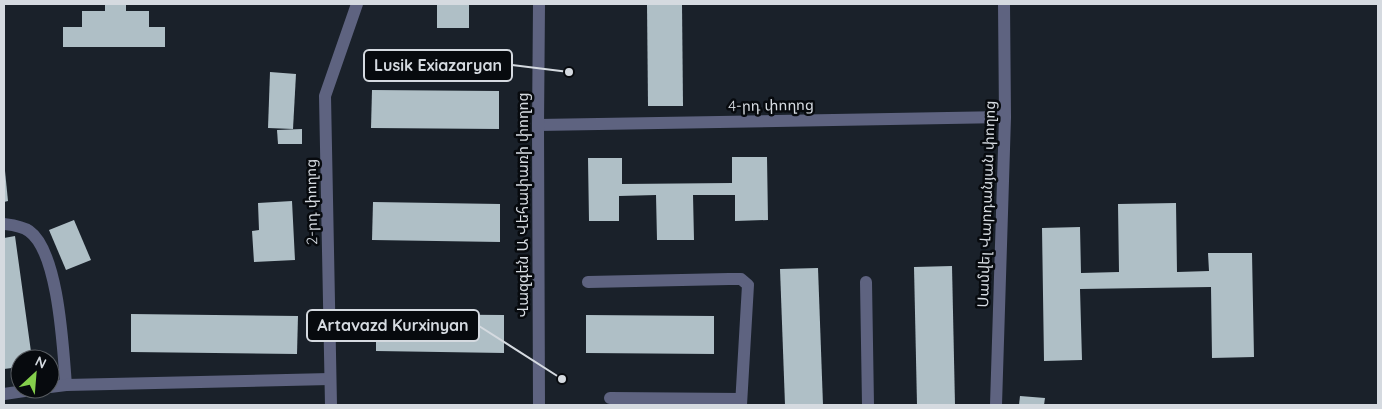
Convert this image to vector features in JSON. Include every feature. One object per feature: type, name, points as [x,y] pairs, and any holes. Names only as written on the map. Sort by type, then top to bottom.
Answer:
[{"type":"street","name":"2-րդ փողոց","points":[[331,405],[325,96],[357,4]]},
{"type":"street","name":"Վազգեն Ա Վեհափառի փողոց","points":[[539,4],[539,405]]},
{"type":"street","name":"Սամվել Վարդանյան փողոց","points":[[996,405],[1005,118],[1004,4]]},
{"type":"street","name":"4-րդ փողոց","points":[[538,125],[1005,118]]},
{"type":"street","points":[[4,224],[17,225],[30,231],[39,243],[48,263],[58,299],[66,385]]},
{"type":"street","points":[[588,282],[741,279],[748,285],[741,402],[610,398]]},
{"type":"street","points":[[866,282],[868,405]]},
{"type":"street","points":[[60,386],[330,379]]},
{"type":"building","points":[[105,4],[126,4],[126,11],[149,11],[149,27],[165,27],[165,47],[63,47],[63,27],[82,27],[82,11],[105,11]]},
{"type":"building","points":[[437,4],[469,4],[469,28],[437,28]]},
{"type":"building","points":[[647,4],[682,4],[683,106],[648,106]]},
{"type":"building","points":[[270,72],[296,74],[293,129],[268,128]]},
{"type":"building","points":[[372,90],[499,91],[499,129],[371,128]]},
{"type":"building","points":[[302,129],[302,144],[278,144],[277,130]]},
{"type":"building","points":[[732,157],[767,157],[768,220],[735,221],[735,195],[693,195],[694,240],[657,240],[656,195],[619,196],[619,221],[589,221],[588,158],[622,158],[622,184],[732,183]]},
{"type":"building","points":[[4,171],[8,201],[4,202]]},
{"type":"building","points":[[292,201],[295,260],[254,262],[252,231],[259,230],[258,203]]},
{"type":"building","points":[[373,202],[500,204],[500,242],[372,240]]},
{"type":"building","points":[[1176,203],[1177,272],[1209,271],[1208,253],[1252,253],[1254,357],[1212,358],[1211,287],[1080,289],[1082,360],[1044,361],[1042,228],[1080,227],[1081,273],[1119,272],[1118,204]]},
{"type":"building","points":[[74,220],[91,260],[66,270],[49,230]]},
{"type":"building","points":[[15,236],[31,349],[10,349],[10,368],[4,369],[4,238]]},
{"type":"building","points":[[952,266],[955,405],[917,405],[914,267]]},
{"type":"building","points":[[818,268],[823,405],[785,405],[780,269]]},
{"type":"building","points":[[131,314],[298,316],[297,354],[131,352]]},
{"type":"building","points":[[376,314],[504,315],[504,353],[376,351]]},
{"type":"building","points":[[586,315],[714,316],[714,354],[586,353]]},
{"type":"building","points":[[1020,396],[1045,398],[1044,405],[1019,405]]},
{"type":"place","name":"Lusik Exiazaryan","points":[[569,72]]},
{"type":"place","name":"Artavazd Kurxinyan","points":[[562,379]]}]
